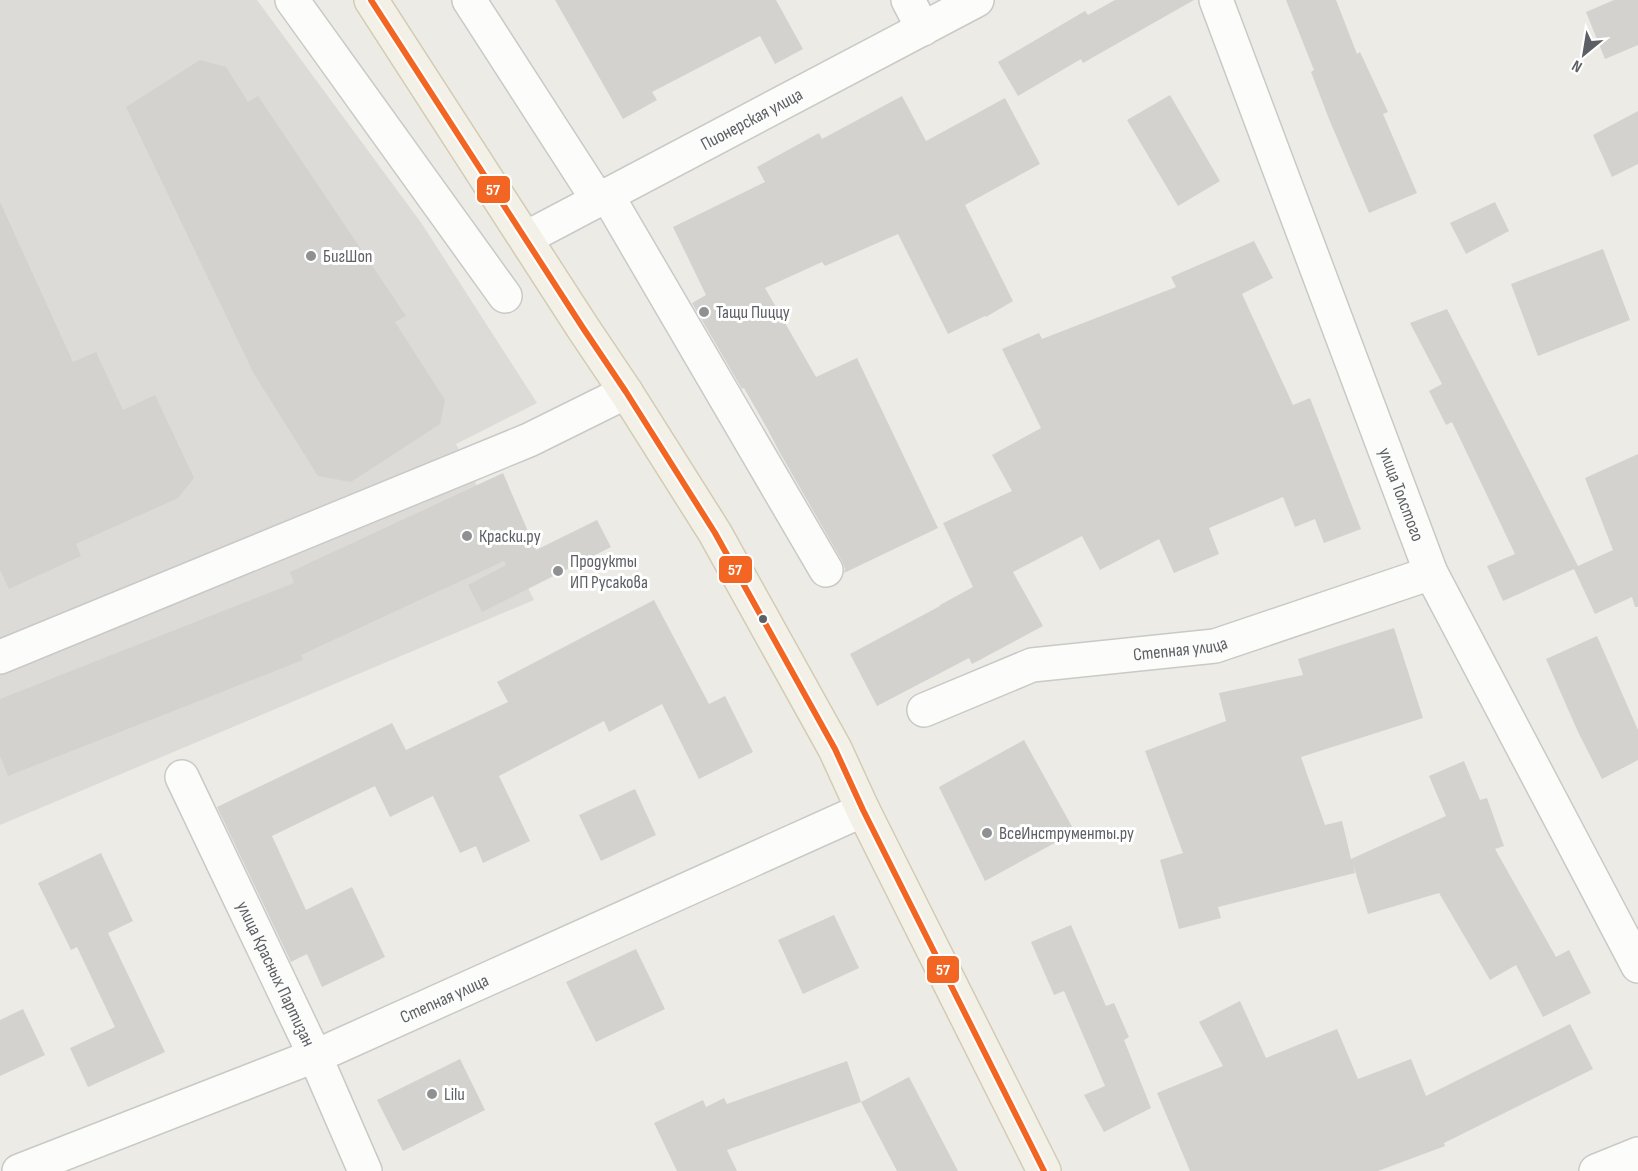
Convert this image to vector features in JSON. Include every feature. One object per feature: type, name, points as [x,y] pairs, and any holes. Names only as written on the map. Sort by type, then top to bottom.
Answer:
[{"type":"main road","points":[[371,0],[715,533],[835,749],[863,810],[1044,1171]]},
{"type":"street","points":[[292,0],[505,296]]},
{"type":"street","points":[[469,0],[602,198],[826,570]]},
{"type":"street","points":[[908,0],[923,29]]},
{"type":"street","name":"Пионерская улица","points":[[526,238],[977,0]]},
{"type":"street","name":"улица Толстого","points":[[1216,0],[1431,573],[1638,966]]},
{"type":"street","points":[[0,657],[529,440],[626,392]]},
{"type":"street","name":"Степная улица","points":[[924,710],[1032,666],[1215,646],[1431,573]]},
{"type":"street","name":"улица Красных Партизан","points":[[182,777],[315,1056],[364,1171]]},
{"type":"street","name":"Степная улица","points":[[20,1171],[315,1056],[863,810]]},
{"type":"street","points":[[1596,1171],[1638,1154]]},
{"type":"shaded area","points":[[0,0],[257,0],[422,224],[537,403],[456,444],[534,600],[0,825]]},
{"type":"building","points":[[555,0],[776,0],[803,49],[775,64],[760,36],[652,92],[657,100],[623,119]]},
{"type":"building","points":[[1115,0],[1194,0],[1083,63],[1081,59],[1018,96],[998,62],[1085,11],[1088,15]]},
{"type":"building","points":[[1286,0],[1336,0],[1357,54],[1360,52],[1388,112],[1383,114],[1417,193],[1369,213],[1329,119],[1311,72],[1314,70]]},
{"type":"building","points":[[1614,0],[1638,0],[1638,45],[1605,59],[1586,12]]},
{"type":"building","points":[[200,60],[226,67],[248,102],[258,96],[406,316],[395,322],[445,400],[440,424],[351,482],[318,476],[254,374],[126,107]]},
{"type":"building","points":[[1170,95],[1220,181],[1178,206],[1127,120]]},
{"type":"building","points":[[902,96],[926,141],[1005,98],[1040,164],[965,205],[1013,301],[986,317],[948,334],[898,234],[825,266],[822,262],[765,288],[816,377],[857,358],[938,528],[844,573],[842,561],[744,388],[742,389],[692,303],[706,295],[673,227],[765,182],[757,167],[819,133],[822,139]]},
{"type":"building","points":[[1638,111],[1638,164],[1612,177],[1593,135]]},
{"type":"building","points":[[0,202],[73,362],[96,352],[123,410],[155,395],[194,478],[178,498],[76,544],[81,556],[9,589],[0,570]]},
{"type":"building","points":[[1495,202],[1509,231],[1466,254],[1450,223]]},
{"type":"building","points":[[1254,241],[1273,278],[1242,294],[1293,405],[1310,398],[1361,529],[1324,543],[1315,519],[1295,527],[1283,497],[1209,528],[1219,554],[1174,573],[1159,539],[1100,570],[1082,536],[1013,572],[1043,626],[972,664],[969,658],[877,706],[850,654],[973,587],[943,523],[1012,491],[992,455],[1041,428],[1002,349],[1039,333],[1042,339],[1176,287],[1171,277]]},
{"type":"building","points":[[1603,249],[1630,320],[1538,356],[1511,284]]},
{"type":"building","points":[[1447,309],[1578,566],[1613,550],[1585,478],[1638,454],[1638,607],[1635,607],[1632,597],[1595,614],[1574,569],[1503,601],[1487,566],[1515,554],[1452,422],[1446,425],[1429,391],[1442,384],[1410,323]]},
{"type":"building","points":[[503,473],[536,550],[597,520],[611,547],[482,612],[468,585],[506,565],[504,561],[301,655],[303,660],[8,776],[0,756],[0,699],[294,583],[290,572]]},
{"type":"building","points":[[654,600],[709,704],[725,696],[753,752],[699,779],[662,704],[609,732],[604,721],[499,776],[530,841],[483,863],[476,846],[460,853],[433,796],[390,817],[375,786],[272,836],[306,910],[352,887],[385,957],[322,987],[307,954],[291,962],[217,807],[392,723],[406,750],[508,702],[497,682]]},
{"type":"building","points":[[1394,628],[1423,718],[1301,757],[1325,825],[1342,821],[1351,859],[1446,816],[1429,776],[1464,761],[1480,800],[1487,798],[1504,846],[1495,849],[1556,957],[1569,950],[1591,993],[1543,1017],[1516,965],[1490,980],[1439,893],[1368,914],[1353,864],[1355,873],[1218,907],[1221,918],[1179,929],[1160,860],[1183,853],[1145,751],[1226,721],[1219,693],[1303,675],[1298,659]]},
{"type":"building","points":[[1597,636],[1638,730],[1638,760],[1602,779],[1578,732],[1546,659]]},
{"type":"building","points":[[1024,740],[1075,832],[985,881],[939,787]]},
{"type":"building","points":[[635,789],[656,835],[601,861],[579,815]]},
{"type":"building","points":[[101,853],[133,921],[108,933],[165,1052],[88,1087],[70,1048],[115,1027],[77,947],[71,950],[38,883]]},
{"type":"building","points":[[834,915],[859,968],[803,994],[778,940]]},
{"type":"building","points":[[1071,925],[1106,1006],[1114,1003],[1129,1037],[1124,1040],[1151,1108],[1104,1132],[1084,1095],[1105,1086],[1064,991],[1054,995],[1031,942]]},
{"type":"building","points":[[636,949],[665,1009],[596,1042],[566,982]]},
{"type":"building","points":[[1240,1001],[1266,1058],[1337,1029],[1358,1079],[1411,1059],[1426,1096],[1570,1024],[1593,1069],[1444,1143],[1445,1146],[1378,1171],[1190,1171],[1157,1093],[1223,1066],[1199,1022]]},
{"type":"building","points":[[23,1009],[45,1055],[0,1076],[0,1020]]},
{"type":"building","points":[[460,1059],[485,1110],[403,1151],[377,1100]]},
{"type":"building","points":[[847,1061],[861,1102],[727,1150],[737,1171],[677,1171],[654,1123],[703,1100],[706,1107],[724,1098],[727,1104]]},
{"type":"building","points":[[909,1077],[958,1171],[897,1171],[861,1102]]},
{"type":"transit line","name":"57","points":[[371,0],[715,533],[835,749],[863,810],[1044,1171]]},
{"type":"place","name":"БигШоп","points":[[311,256]]},
{"type":"place","name":"Тащи Пиццу","points":[[704,312]]},
{"type":"place","name":"Краски.ру","points":[[467,536]]},
{"type":"place","name":"Продукты ИП Русакова","points":[[558,571]]},
{"type":"place","name":"ВсеИнструменты.ру","points":[[987,833]]},
{"type":"place","name":"Lilu","points":[[432,1094]]}]
